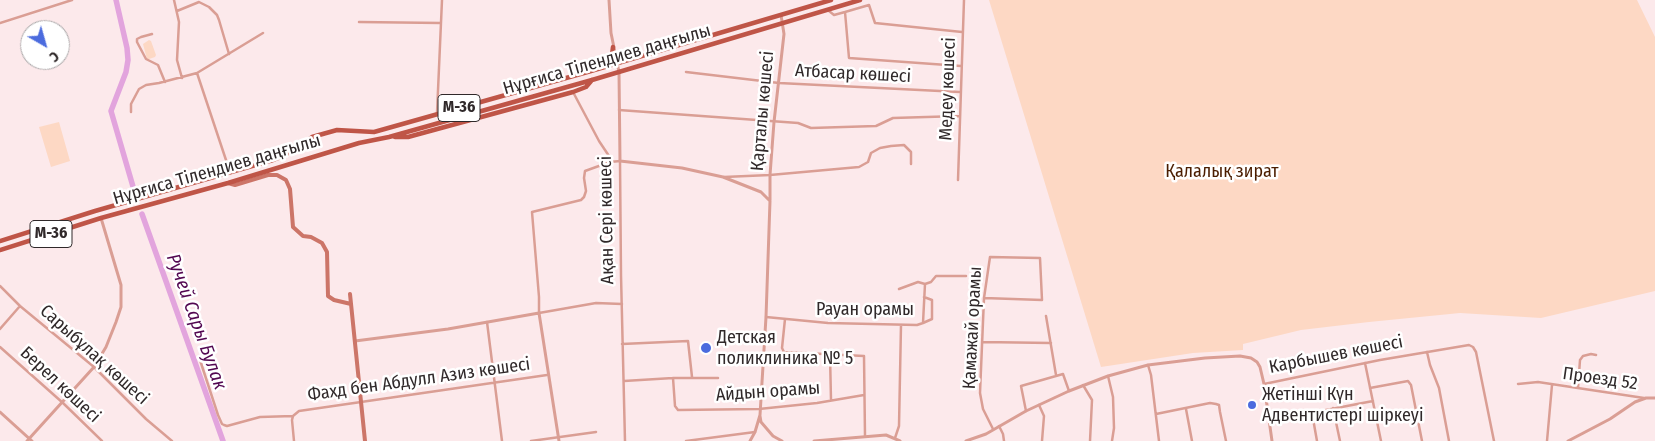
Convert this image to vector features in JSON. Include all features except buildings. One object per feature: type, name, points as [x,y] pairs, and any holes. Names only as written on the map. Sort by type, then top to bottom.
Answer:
[{"type":"main road","name":"Нұрғиса Тілендиев даңғылы","points":[[99,209],[169,191],[284,156],[312,137],[337,130],[374,132],[831,0]]},
{"type":"main road","name":"Нұрғиса Тілендиев даңғылы","points":[[101,218],[592,80],[860,0]]},
{"type":"main road","points":[[591,70],[612,55],[613,47]]},
{"type":"main road","points":[[389,137],[408,137],[563,95],[586,87],[592,80]]},
{"type":"main road","points":[[547,92],[563,95]]},
{"type":"main road","points":[[482,101],[485,106],[484,110]]},
{"type":"main road","points":[[374,132],[376,140]]},
{"type":"main road","points":[[228,183],[235,185],[268,175],[277,175],[286,180],[290,189],[293,227],[303,236],[322,243],[327,252],[328,296],[334,300],[351,304]]},
{"type":"main road","points":[[169,191],[171,199]]},
{"type":"main road","points":[[99,209],[101,218]]},
{"type":"main road","name":"M-36","points":[[0,241],[99,209]]},
{"type":"main road","name":"M-36","points":[[0,250],[101,218]]},
{"type":"main road","points":[[350,294],[365,441]]},
{"type":"street","points":[[0,23],[72,0]]},
{"type":"street","points":[[174,0],[178,22],[177,60],[182,78]]},
{"type":"street","points":[[437,114],[442,0]]},
{"type":"street","name":"Ақан Сері көшесі","points":[[609,0],[613,47],[619,72],[625,441]]},
{"type":"street","name":"Медеу көшесі","points":[[958,180],[964,0]]},
{"type":"street","points":[[177,11],[199,1],[208,7],[216,15],[229,54]]},
{"type":"street","points":[[828,10],[834,15],[869,5],[875,23],[962,32]]},
{"type":"street","points":[[845,12],[849,58],[961,66]]},
{"type":"street","name":"Қарталы көшесі","points":[[750,441],[760,415],[766,317],[770,175],[784,34],[781,15]]},
{"type":"street","points":[[359,22],[441,23]]},
{"type":"street","points":[[131,112],[131,104],[140,89],[146,84],[165,82],[197,73],[263,33]]},
{"type":"street","points":[[152,34],[137,39],[137,42],[146,58],[158,65],[165,82]]},
{"type":"street","name":"Атбасар көшесі","points":[[686,72],[779,84],[960,92]]},
{"type":"street","points":[[197,73],[230,173]]},
{"type":"street","points":[[573,92],[609,156],[610,162]]},
{"type":"street","points":[[619,110],[798,123],[811,128],[876,126],[893,118],[960,116]]},
{"type":"street","points":[[723,177],[859,167],[868,162],[871,154],[880,148],[904,145],[911,152],[911,164]]},
{"type":"street","name":"Қарталы көшесі","points":[[539,313],[532,212],[581,200],[586,191],[585,171],[610,162],[620,161],[682,168],[723,177],[761,192],[770,201]]},
{"type":"street","points":[[0,414],[30,440],[94,368],[106,347],[121,307],[122,291],[101,218]]},
{"type":"street","name":"Қамажай орамы","points":[[984,298],[1042,300],[1040,258],[990,257],[984,298],[980,393],[984,409],[993,430]]},
{"type":"street","name":"Рауан орамы","points":[[766,317],[828,323],[901,325],[923,323],[925,284],[931,282],[936,276],[966,276]]},
{"type":"street","points":[[899,289],[918,282],[925,284]]},
{"type":"street","name":"Сарыбұлақ көшесі","points":[[0,286],[20,306],[94,368],[146,419],[172,441]]},
{"type":"street","points":[[923,323],[932,319],[932,300],[924,297]]},
{"type":"street","points":[[355,341],[488,322],[596,303],[622,304]]},
{"type":"street","points":[[0,329],[20,306]]},
{"type":"street","points":[[539,313],[559,440]]},
{"type":"street","points":[[1046,316],[1056,376]]},
{"type":"street","points":[[785,319],[783,351],[864,356],[864,436],[862,441]]},
{"type":"street","points":[[488,322],[502,441]]},
{"type":"street","points":[[814,441],[886,435],[898,440],[901,325]]},
{"type":"street","points":[[622,344],[688,341],[692,378]]},
{"type":"street","points":[[982,342],[1051,343]]},
{"type":"street","name":"Карбышев көшесі","points":[[966,441],[986,434],[1039,405],[1083,385],[1148,365],[1205,358],[1248,356],[1257,362],[1260,367],[1264,384],[1365,363],[1469,345],[1476,352],[1494,441]]},
{"type":"street","name":"Берел көшесі","points":[[0,347],[63,403],[102,441]]},
{"type":"street","points":[[1427,352],[1430,365],[1440,388],[1449,441]]},
{"type":"street","points":[[830,355],[831,400]]},
{"type":"street","points":[[1578,388],[1580,360],[1583,356],[1596,355]]},
{"type":"street","name":"Фахд бен Абдулл Азиз көшесі","points":[[200,360],[218,415],[222,424],[227,426],[260,417],[294,415],[298,411],[548,375]]},
{"type":"street","points":[[1365,363],[1381,441]]},
{"type":"street","points":[[1148,365],[1151,375],[1159,441]]},
{"type":"street","points":[[1026,412],[1021,386],[1063,374],[1069,391]]},
{"type":"street","points":[[1108,376],[1113,397],[1114,428],[1112,441]]},
{"type":"street","name":"Айдын орамы","points":[[673,378],[675,406],[678,410],[760,409],[811,404],[864,395]]},
{"type":"street","points":[[624,381],[718,378]]},
{"type":"street","points":[[1370,388],[1408,381],[1411,385],[1422,441]]},
{"type":"street","name":"Проезд 52","points":[[1518,384],[1538,382],[1646,398]]},
{"type":"street","points":[[1264,384],[1272,441]]},
{"type":"street","points":[[1083,385],[1092,400],[1090,441]]},
{"type":"street","points":[[1547,441],[1552,385]]},
{"type":"street","points":[[1568,441],[1610,419],[1635,402],[1646,398],[1655,398]]},
{"type":"street","points":[[1269,421],[1373,401]]},
{"type":"street","points":[[1156,414],[1210,403],[1219,405],[1226,441]]},
{"type":"street","points":[[1039,405],[1044,416],[1042,441]]},
{"type":"street","points":[[1333,408],[1340,441]]},
{"type":"street","points":[[1186,409],[1192,441]]},
{"type":"street","points":[[1312,413],[1317,441]]},
{"type":"street","points":[[294,415],[292,420],[294,441]]},
{"type":"street","points":[[760,415],[761,422],[773,436],[781,441]]},
{"type":"street","points":[[999,426],[1004,441]]},
{"type":"street","points":[[531,441],[559,440],[596,432]]},
{"type":"street","points":[[686,441],[755,432]]},
{"type":"green space","name":"Қалалық зират","points":[[989,0],[1637,0],[1655,37],[1655,291],[1541,318],[1460,313],[1369,322],[1301,330],[1243,344],[1243,350],[1193,353],[1101,367]]},
{"type":"green space","points":[[149,40],[156,55],[147,59],[143,44]]},
{"type":"green space","points":[[59,122],[70,161],[51,167],[39,127]]},
{"type":"waterway","points":[[116,0],[128,60],[126,72],[111,111],[134,190]]},
{"type":"waterway","name":"Ручей Сары Булак","points":[[142,214],[223,441]]},
{"type":"place","name":"Детская поликлиника № 5","points":[[706,348]]},
{"type":"place","name":"Жетінші Күн Адвентистері шіркеуі","points":[[1252,405]]}]
